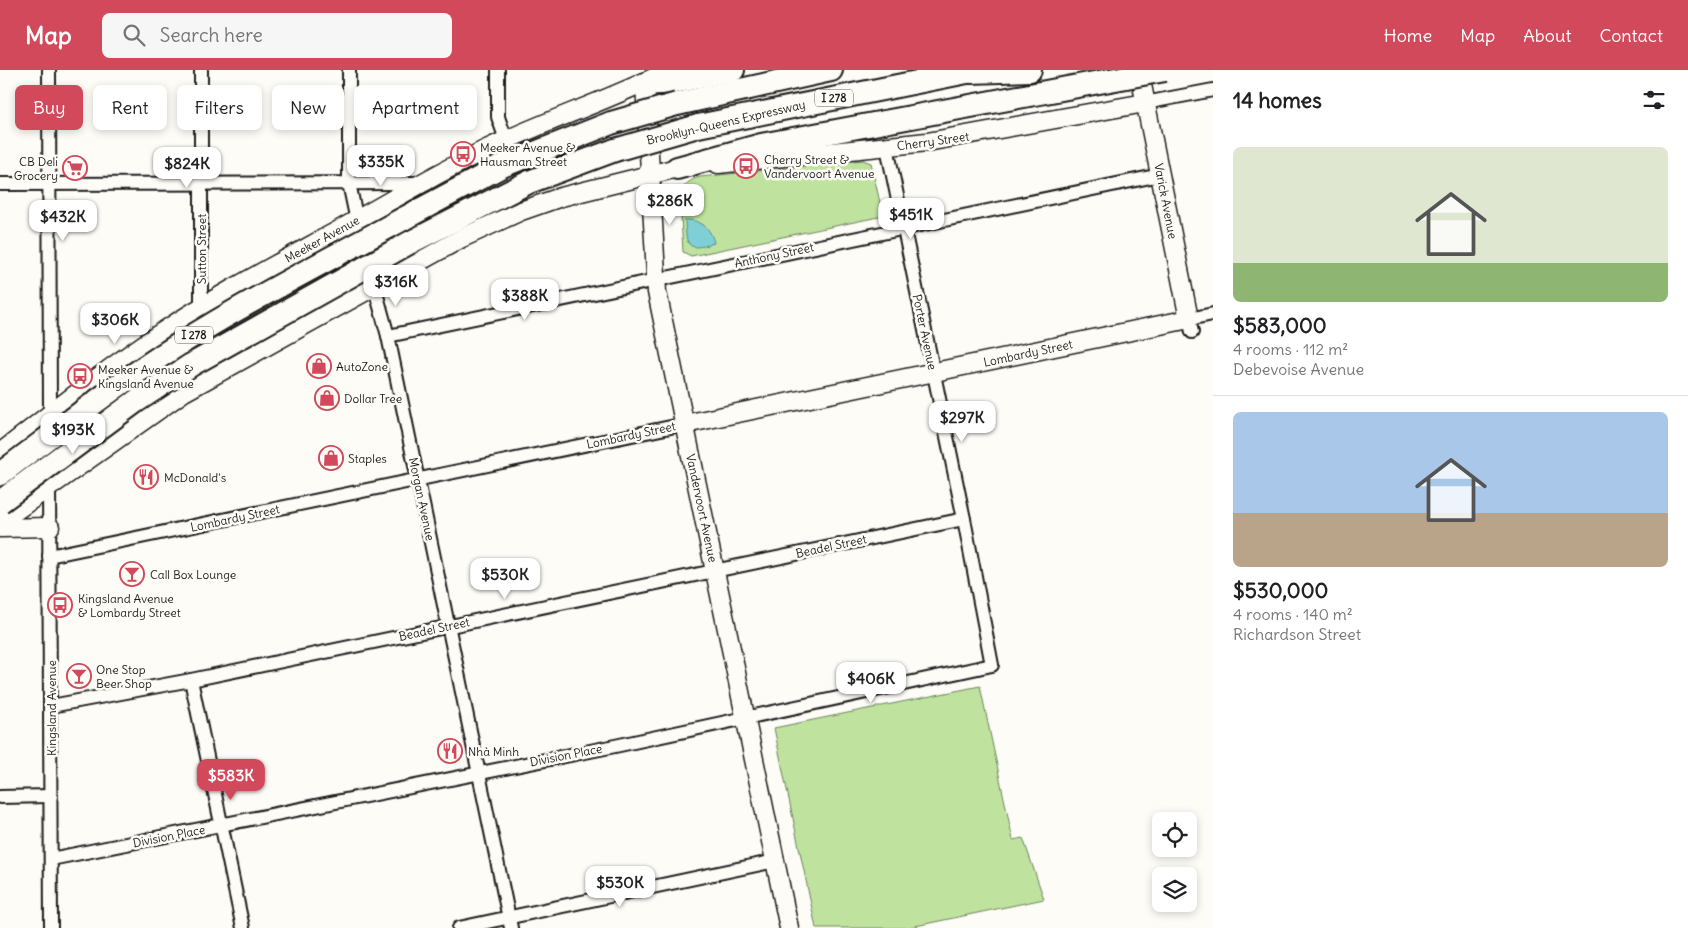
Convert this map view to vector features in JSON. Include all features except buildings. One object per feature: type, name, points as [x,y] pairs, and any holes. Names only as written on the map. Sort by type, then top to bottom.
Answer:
[{"type":"highway","points":[[645,77],[674,82],[733,70]]},
{"type":"highway","name":"I 278","points":[[0,474],[101,398],[178,345],[230,314],[502,166],[611,123],[678,104],[831,70]]},
{"type":"highway","name":"I 278","points":[[973,71],[1030,70]]},
{"type":"highway","points":[[677,168],[770,144],[1165,70]]},
{"type":"highway","name":"Brooklyn-Queens Expressway","points":[[0,502],[141,398],[190,365],[410,243],[529,182],[614,150],[698,126],[973,71]]},
{"type":"main road","name":"Meeker Avenue","points":[[0,454],[126,357],[201,308],[423,183],[506,140],[645,77],[670,70]]},
{"type":"main road","name":"Varick Avenue","points":[[1139,70],[1191,326]]},
{"type":"main road","name":"Vandervoort Avenue","points":[[645,77],[657,292],[789,928]]},
{"type":"main road","name":"Cherry Street","points":[[650,174],[677,168],[887,147],[961,137],[1145,103]]},
{"type":"main road","points":[[0,522],[184,392],[462,238],[561,197],[650,174]]},
{"type":"main road","name":"Lombardy Street","points":[[685,424],[934,373],[1191,326]]},
{"type":"main road","points":[[0,528],[50,527]]},
{"type":"street","name":"Kingsland Avenue","points":[[48,70],[51,414],[62,443],[51,487],[49,556],[51,928]]},
{"type":"street","name":"Sutton Street","points":[[201,70],[201,308]]},
{"type":"street","name":"Morgan Avenue","points":[[349,70],[349,183],[356,220],[376,286],[388,336],[510,923]]},
{"type":"street","points":[[498,70],[498,117],[506,140]]},
{"type":"street","name":"Cherry Street","points":[[1145,103],[1213,90]]},
{"type":"street","name":"Porter Avenue","points":[[887,147],[964,519],[992,665]]},
{"type":"street","name":"Anthony Street","points":[[388,336],[903,227],[1160,175]]},
{"type":"street","points":[[0,184],[423,183]]},
{"type":"street","name":"Lombardy Street","points":[[1191,326],[1213,314]]},
{"type":"street","name":"Lombardy Street","points":[[49,556],[685,424]]},
{"type":"street","name":"Beadel Street","points":[[51,706],[191,680],[964,519]]},
{"type":"street","name":"Division Place","points":[[51,860],[478,772],[615,746],[992,665]]},
{"type":"street","points":[[191,680],[243,928]]},
{"type":"street","points":[[0,797],[51,796]]},
{"type":"street","points":[[459,928],[510,923],[774,861]]},
{"type":"green space","points":[[863,160],[871,163],[883,216],[691,256],[683,252],[680,198],[686,184],[692,180],[700,177]]},
{"type":"green space","points":[[980,686],[1013,840],[1023,838],[1044,899],[906,928],[816,928],[774,728]]},
{"type":"water","points":[[685,220],[695,221],[704,226],[713,238],[714,243],[698,247],[690,245],[686,236]]},
{"type":"place","name":"Meeker Avenue & Hausman Street","points":[[463,154]]},
{"type":"place","name":"Cherry Street & Vandervoort Avenue","points":[[746,166]]},
{"type":"place","name":"CB Deli Grocery","points":[[75,168]]},
{"type":"place","name":"AutoZone","points":[[319,366]]},
{"type":"place","name":"Meeker Avenue & Kingsland Avenue","points":[[80,376]]},
{"type":"place","name":"Dollar Tree","points":[[327,398]]},
{"type":"place","name":"Staples","points":[[331,458]]},
{"type":"place","name":"McDonald's","points":[[146,477]]},
{"type":"place","name":"Call Box Lounge","points":[[132,574]]},
{"type":"place","name":"Kingsland Avenue & Lombardy Street","points":[[60,605]]},
{"type":"place","name":"One Stop Beer Shop","points":[[79,676]]},
{"type":"place","name":"Nhà Minh","points":[[450,751]]}]
